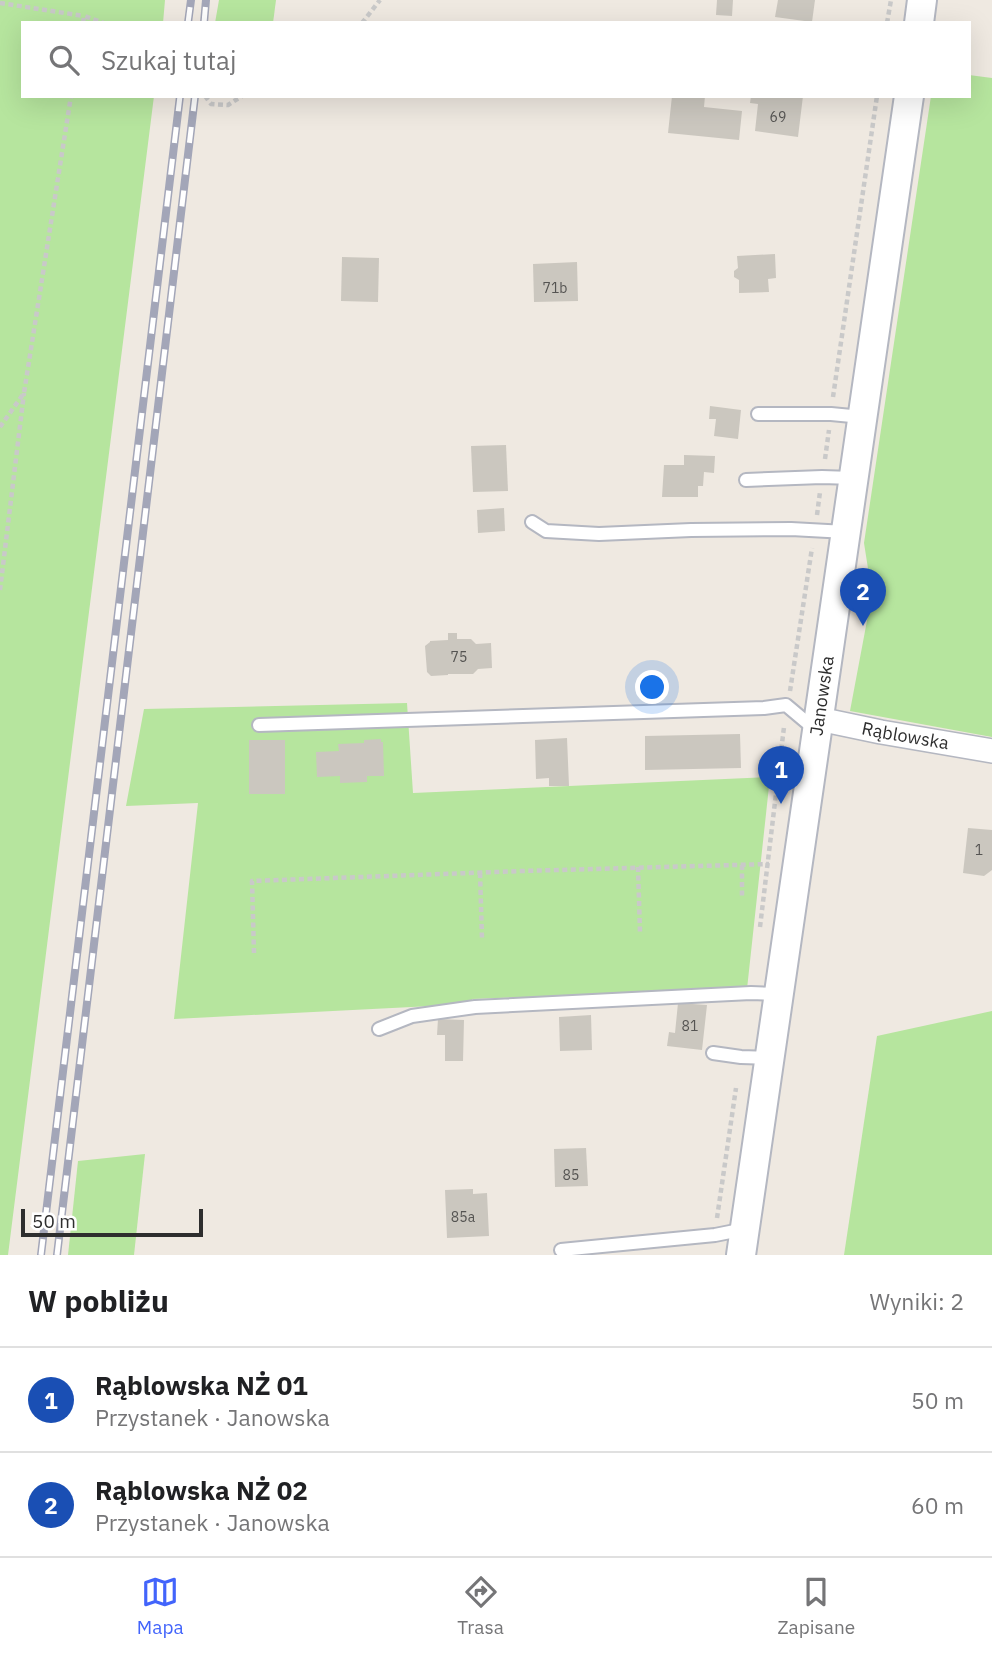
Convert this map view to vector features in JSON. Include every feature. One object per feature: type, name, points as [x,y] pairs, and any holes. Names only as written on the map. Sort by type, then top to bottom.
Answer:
[{"type":"street","points":[[919,21],[922,0]]},
{"type":"street","name":"Janowska","points":[[743,1242],[909,98]]},
{"type":"street","name":"Rąblowska","points":[[818,725],[881,732],[992,751]]},
{"type":"lane","points":[[758,414],[863,417]]},
{"type":"lane","points":[[746,480],[854,478]]},
{"type":"lane","points":[[533,522],[546,531],[599,534],[791,529],[846,532]]},
{"type":"lane","points":[[259,725],[764,708],[786,705],[818,725]]},
{"type":"lane","points":[[379,1029],[412,1016],[475,1007],[751,993],[779,994]]},
{"type":"lane","points":[[713,1053],[770,1059]]},
{"type":"lane","points":[[561,1250],[715,1235],[743,1242]]},
{"type":"path","points":[[364,21],[380,0]]},
{"type":"path","points":[[887,21],[891,0]]},
{"type":"path","points":[[0,3],[84,16],[98,21]]},
{"type":"path","points":[[83,21],[84,16]]},
{"type":"path","points":[[0,590],[24,393],[71,98]]},
{"type":"path","points":[[206,98],[211,104],[228,105],[239,98]]},
{"type":"path","points":[[760,929],[786,705],[793,683],[877,98]]},
{"type":"path","points":[[0,427],[24,393]]},
{"type":"path","points":[[742,865],[742,900]]},
{"type":"path","points":[[254,953],[252,881],[638,867],[798,865]]},
{"type":"path","points":[[638,867],[640,932]]},
{"type":"path","points":[[480,873],[482,938]]},
{"type":"path","points":[[715,1235],[741,1057]]},
{"type":"green space","points":[[0,0],[165,0],[163,21],[21,21],[21,98],[154,98],[8,1255],[0,1255]]},
{"type":"green space","points":[[219,0],[276,0],[273,21],[215,21]]},
{"type":"green space","points":[[971,75],[992,78],[992,737],[850,711],[872,594],[864,543],[931,98],[971,98]]},
{"type":"green space","points":[[407,703],[413,793],[770,777],[747,989],[472,999],[471,1004],[174,1019],[198,803],[126,806],[144,709]]},
{"type":"green space","points":[[992,1011],[992,1255],[844,1255],[877,1036]]},
{"type":"green space","points":[[145,1154],[134,1255],[68,1255],[78,1161]]},
{"type":"building","points":[[717,0],[733,0],[732,16],[716,15]]},
{"type":"building","points":[[778,0],[815,0],[812,21],[775,17]]},
{"type":"building","points":[[672,98],[705,98],[704,107],[742,111],[739,140],[668,133]]},
{"type":"building","points":[[751,98],[803,98],[798,137],[755,131],[758,104],[750,103]]},
{"type":"building","points":[[775,254],[776,278],[768,279],[769,292],[739,293],[739,280],[734,277],[734,271],[738,268],[737,256]]},
{"type":"building","points":[[342,257],[379,258],[378,302],[341,301]]},
{"type":"building","points":[[577,262],[578,301],[534,302],[533,264]]},
{"type":"building","points":[[710,406],[741,410],[738,439],[714,436],[716,419],[709,419]]},
{"type":"building","points":[[506,445],[508,491],[473,492],[471,446]]},
{"type":"building","points":[[684,455],[715,456],[714,473],[704,472],[703,486],[698,486],[698,497],[662,497],[664,465],[684,465]]},
{"type":"building","points":[[504,508],[505,531],[478,533],[477,510]]},
{"type":"building","points":[[448,633],[457,633],[457,639],[471,639],[476,644],[491,643],[492,668],[478,669],[473,674],[431,676],[427,672],[425,646],[430,641],[448,640]]},
{"type":"building","points":[[740,734],[741,768],[645,770],[645,736]]},
{"type":"building","points":[[567,738],[569,786],[549,786],[549,778],[536,779],[535,740]]},
{"type":"building","points":[[381,739],[384,776],[367,776],[367,782],[340,783],[340,776],[317,777],[316,752],[339,751],[338,744]]},
{"type":"building","points":[[249,740],[285,740],[285,794],[249,794]]},
{"type":"building","points":[[968,828],[992,830],[992,870],[984,876],[963,873]]},
{"type":"building","points":[[678,1003],[707,1005],[702,1050],[667,1046],[669,1032],[675,1033]]},
{"type":"building","points":[[591,1015],[592,1050],[560,1051],[559,1017]]},
{"type":"building","points":[[438,1019],[464,1020],[463,1061],[445,1061],[445,1035],[437,1035]]},
{"type":"building","points":[[586,1148],[588,1186],[555,1187],[554,1149]]},
{"type":"building","points":[[473,1189],[473,1194],[487,1193],[489,1236],[447,1238],[445,1190]]},
{"type":"railway","points":[[188,21],[191,0]]},
{"type":"railway","points":[[204,21],[206,0]]},
{"type":"railway","points":[[41,1255],[180,98]]},
{"type":"railway","points":[[57,1255],[195,98]]},
{"type":"place","name":"Rąblowska NŻ 02","points":[[863,626]]},
{"type":"place","name":"Rąblowska NŻ 01","points":[[781,804]]}]
